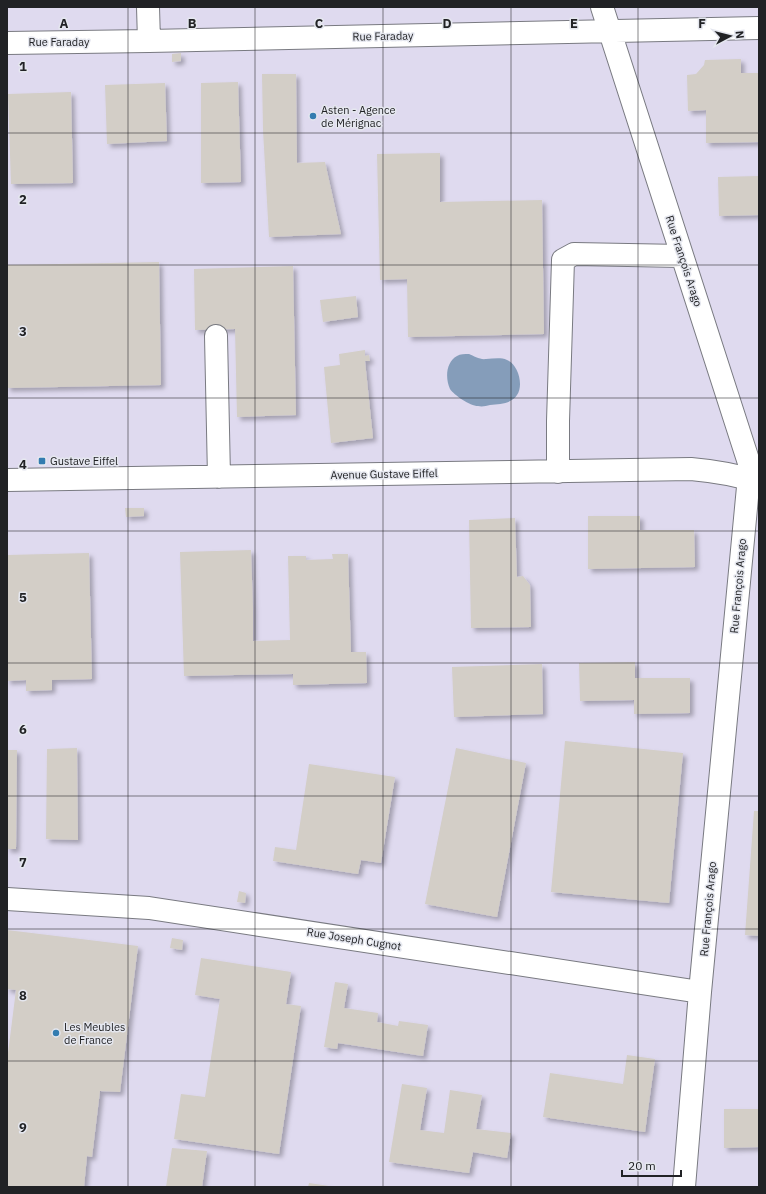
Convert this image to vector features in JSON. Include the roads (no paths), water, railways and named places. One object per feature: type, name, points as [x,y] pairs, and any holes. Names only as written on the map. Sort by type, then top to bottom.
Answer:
[{"type":"street","points":[[148,7],[149,41]]},
{"type":"street","name":"Rue François Arago","points":[[602,7],[746,452],[754,481],[746,494],[700,992],[684,1187]]},
{"type":"street","name":"Rue Faraday","points":[[7,42],[149,41],[759,28]]},
{"type":"street","points":[[558,472],[558,421],[563,260],[574,254],[682,256]]},
{"type":"street","points":[[216,336],[219,477]]},
{"type":"street","name":"Avenue Gustave Eiffel","points":[[7,480],[691,469],[707,470],[754,481]]},
{"type":"street","name":"Rue Joseph Cugnot","points":[[7,899],[149,908],[700,992]]},
{"type":"water","points":[[461,354],[469,354],[482,359],[502,359],[511,362],[517,370],[520,381],[519,391],[515,398],[505,403],[475,406],[459,397],[452,391],[447,380],[449,366],[453,359],[457,356]]},
{"type":"place","name":"Asten - Agence de Mérignac","points":[[313,116]]},
{"type":"place","name":"Gustave Eiffel","points":[[42,461]]},
{"type":"place","name":"Les Meubles de France","points":[[56,1033]]}]
